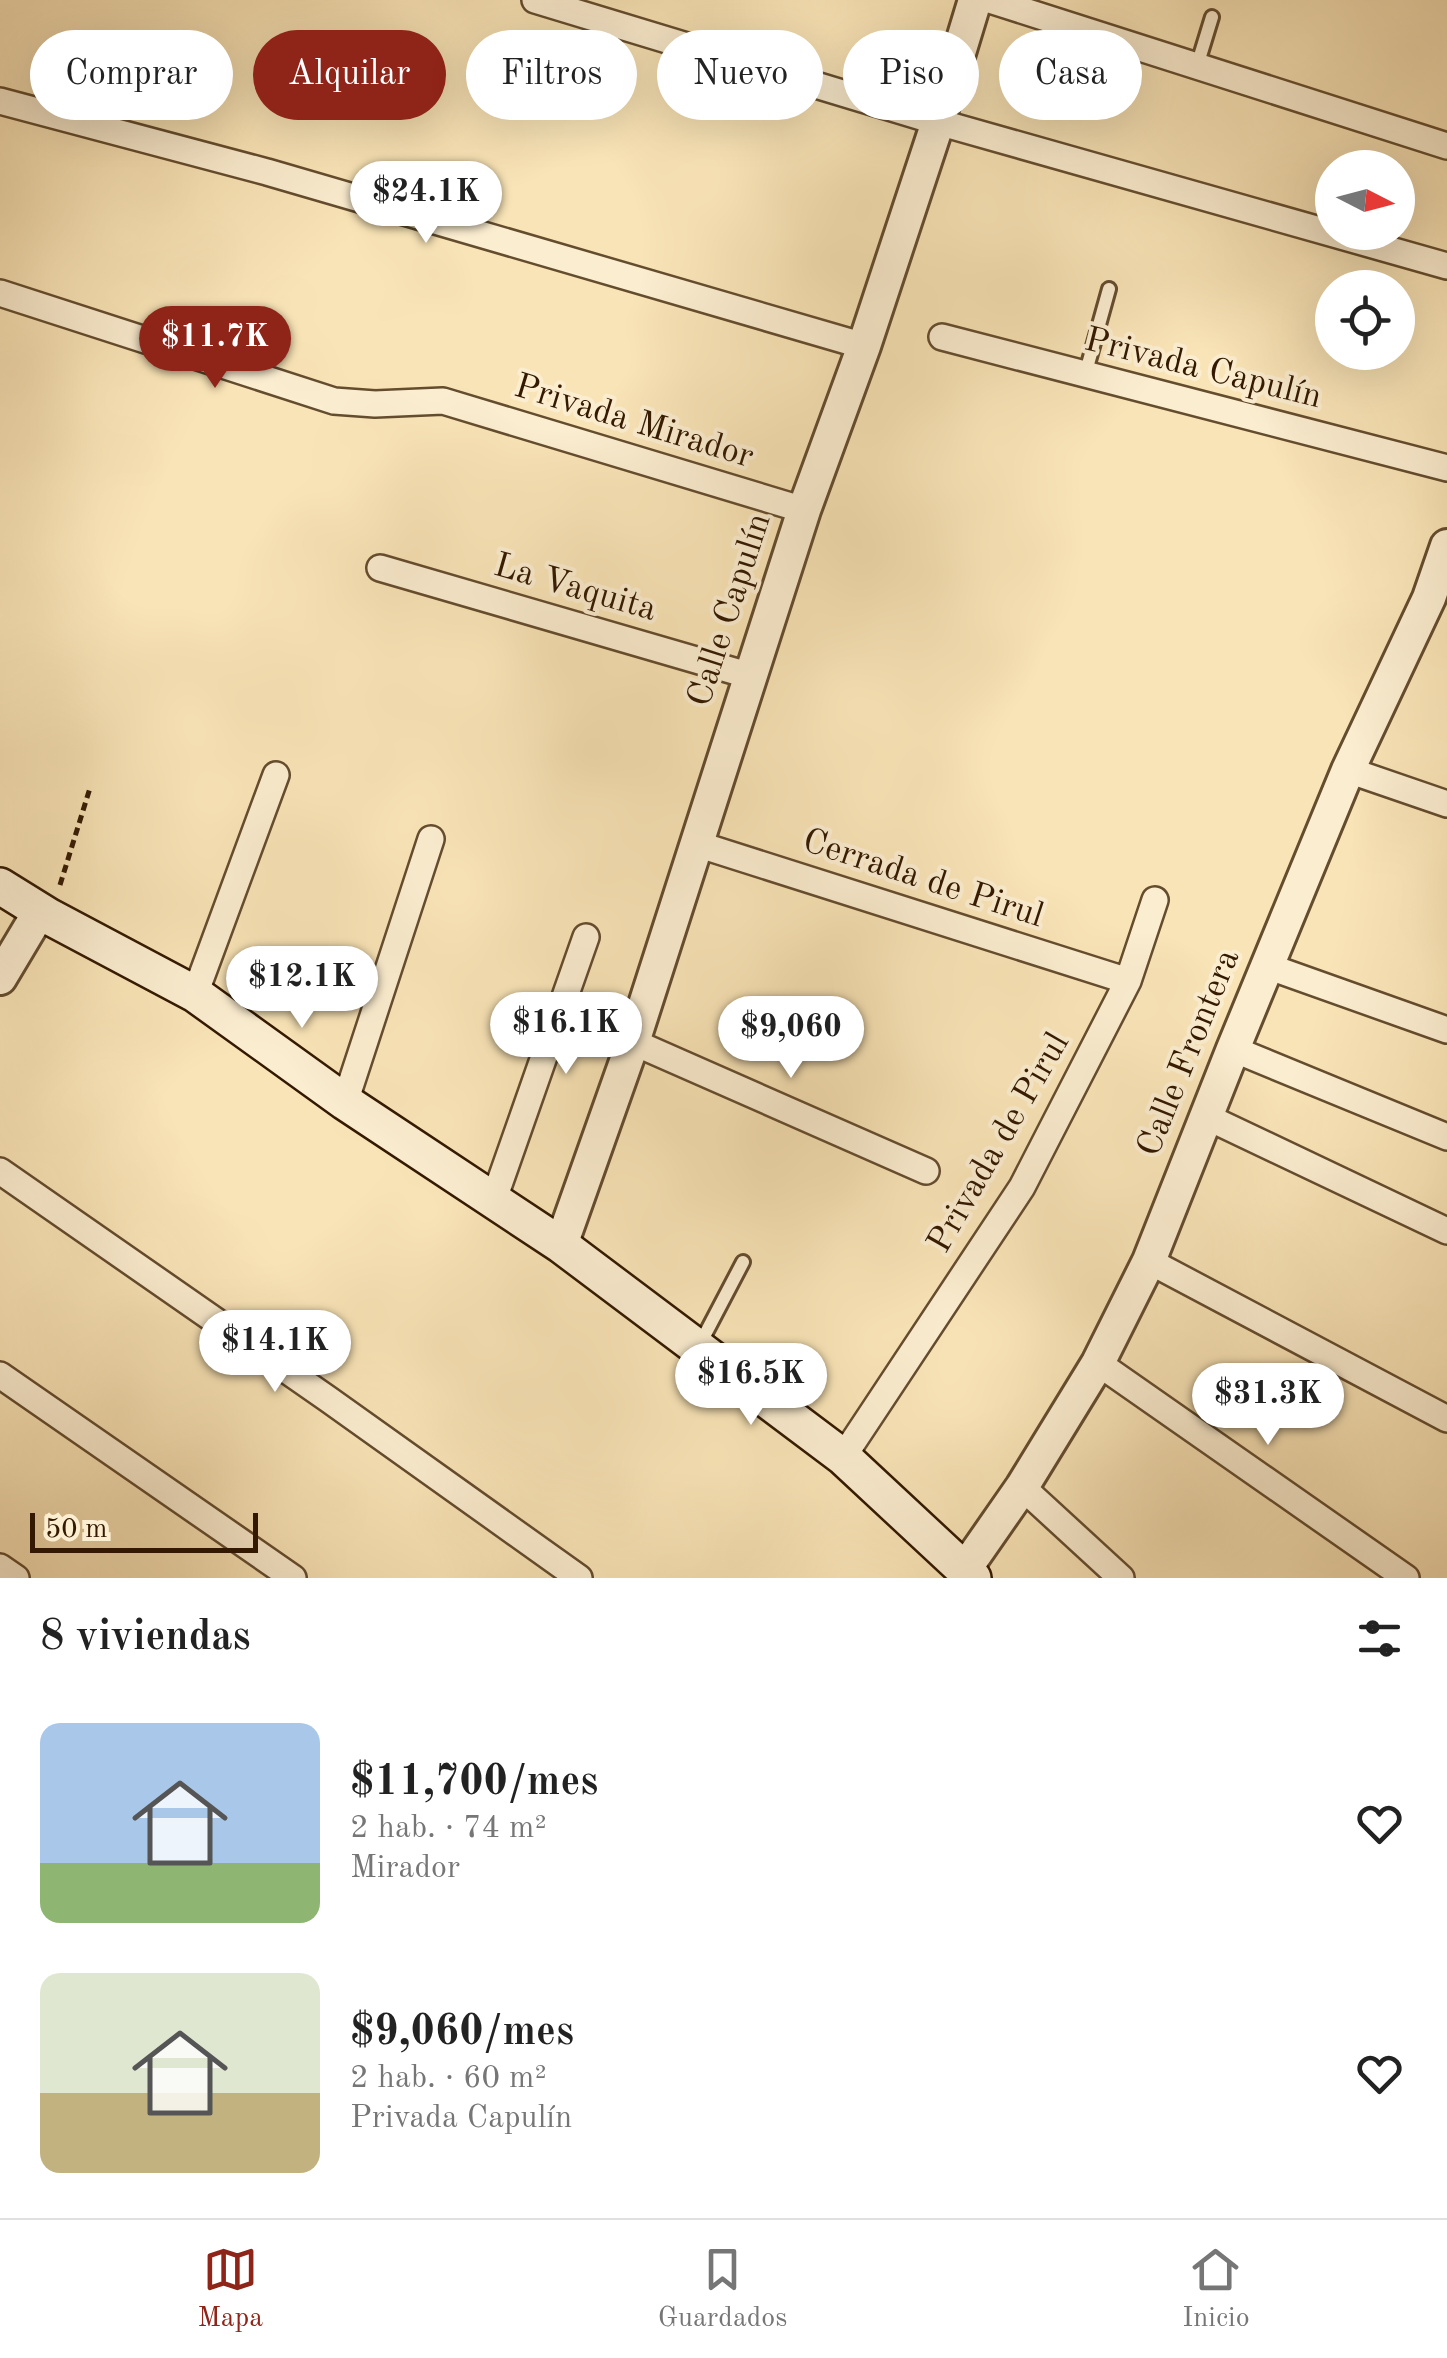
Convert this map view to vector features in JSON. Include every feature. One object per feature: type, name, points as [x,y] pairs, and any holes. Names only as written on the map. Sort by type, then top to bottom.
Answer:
[{"type":"main road","points":[[0,886],[195,994],[345,1102],[561,1245],[843,1457],[969,1573]]},
{"type":"street","points":[[534,0],[938,122],[1447,266]]},
{"type":"street","name":"Calle Capulín","points":[[561,1245],[633,1042],[804,510],[864,346],[976,0]]},
{"type":"street","points":[[990,0],[1447,146]]},
{"type":"street","points":[[0,101],[268,172],[864,346]]},
{"type":"street","name":"Privada Mirador","points":[[0,293],[334,401],[375,404],[443,400],[804,510]]},
{"type":"street","name":"Privada Capulín","points":[[942,337],[1447,468]]},
{"type":"street","name":"Calle Frontera","points":[[969,1573],[1098,1363],[1149,1260],[1348,770],[1438,602],[1447,546]]},
{"type":"street","name":"La Vaquita","points":[[380,568],[750,676]]},
{"type":"street","points":[[1348,770],[1447,804]]},
{"type":"street","points":[[195,994],[276,776]]},
{"type":"street","points":[[345,1102],[431,839]]},
{"type":"street","name":"Cerrada de Pirul","points":[[697,844],[1128,981]]},
{"type":"street","name":"Privada de Pirul","points":[[843,1457],[1022,1187],[1128,981],[1155,900]]},
{"type":"street","points":[[0,978],[45,914]]},
{"type":"street","points":[[494,1200],[586,937]]},
{"type":"street","points":[[1267,966],[1447,1030]]},
{"type":"street","points":[[633,1042],[926,1171]]},
{"type":"street","points":[[1233,1049],[1447,1137]]},
{"type":"street","points":[[1207,1116],[1447,1231]]},
{"type":"street","points":[[0,1171],[579,1578]]},
{"type":"street","points":[[1149,1260],[1447,1419]]},
{"type":"street","points":[[1098,1363],[1406,1578]]},
{"type":"street","points":[[0,1375],[293,1578]]},
{"type":"street","points":[[1022,1487],[1121,1578]]},
{"type":"street","points":[[0,1567],[16,1578]]},
{"type":"lane","points":[[1197,66],[1212,17]]},
{"type":"lane","points":[[1085,375],[1108,290]]},
{"type":"lane","points":[[698,1348],[743,1262]]},
{"type":"path","points":[[45,914],[90,788]]}]
